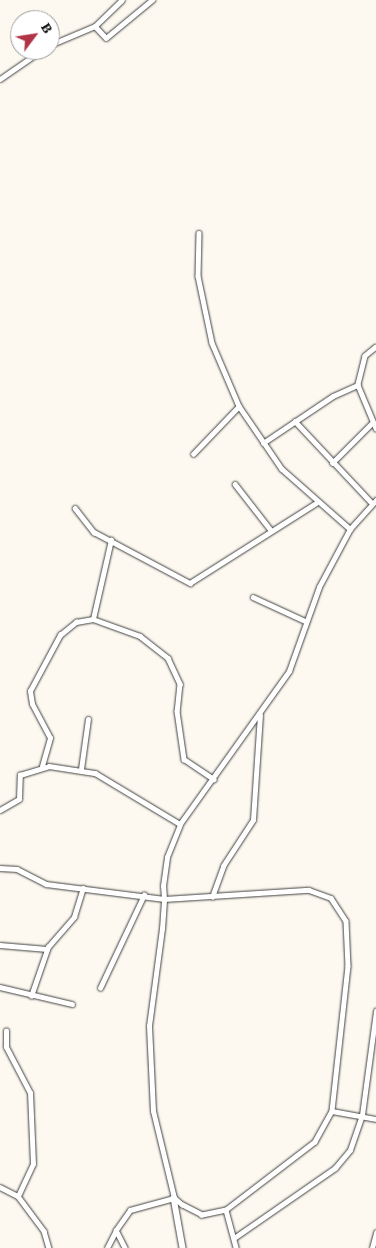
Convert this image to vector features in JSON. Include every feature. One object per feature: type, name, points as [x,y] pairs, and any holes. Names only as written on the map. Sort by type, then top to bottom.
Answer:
[{"type":"street","points":[[60,41],[95,26],[122,0]]},
{"type":"street","points":[[95,26],[106,38],[152,0]]},
{"type":"street","points":[[0,79],[28,60]]},
{"type":"street","points":[[198,232],[198,276],[212,343],[239,406],[263,443],[316,503],[350,529]]},
{"type":"street","points":[[376,347],[364,356],[358,385],[376,428]]},
{"type":"street","points":[[263,443],[358,385]]},
{"type":"street","points":[[193,454],[239,406]]},
{"type":"street","points":[[332,463],[376,417]]},
{"type":"street","points":[[183,1248],[147,1061],[167,858],[180,824],[290,671],[305,621],[350,529],[374,501],[332,463],[295,422]]},
{"type":"street","points":[[235,484],[270,529]]},
{"type":"street","points":[[75,508],[85,525],[190,583],[245,550],[270,529],[316,503]]},
{"type":"street","points":[[93,619],[111,540]]},
{"type":"street","points":[[254,596],[305,621]]},
{"type":"street","points":[[42,766],[50,738],[32,704],[30,691],[60,635],[76,622],[93,619],[140,636],[168,658],[180,684],[177,711],[184,759],[214,779]]},
{"type":"street","points":[[212,897],[223,866],[253,820],[260,715]]},
{"type":"street","points":[[81,769],[88,719]]},
{"type":"street","points":[[0,810],[20,799],[20,775],[42,766],[81,769],[95,773],[180,824]]},
{"type":"street","points":[[0,868],[17,869],[46,884],[144,894],[164,898],[212,897],[309,890],[331,898],[340,908],[346,921],[348,966],[332,1111],[324,1132],[309,1149],[226,1210],[198,1214],[174,1198],[130,1210],[116,1230],[107,1248]]},
{"type":"street","points":[[31,996],[47,949],[74,917],[83,888]]},
{"type":"street","points":[[100,988],[144,894]]},
{"type":"street","points":[[0,945],[47,949]]},
{"type":"street","points":[[0,987],[31,996],[72,1004]]},
{"type":"street","points":[[234,1238],[335,1168],[350,1150],[362,1115],[376,1011]]},
{"type":"street","points":[[6,1031],[6,1047],[31,1102],[34,1164],[18,1196]]},
{"type":"street","points":[[332,1111],[374,1118]]},
{"type":"street","points":[[0,1187],[18,1196],[44,1231],[48,1248]]},
{"type":"street","points":[[226,1210],[236,1248]]},
{"type":"street","points":[[116,1230],[125,1248]]},
{"type":"street","points":[[372,1248],[376,1233]]}]
